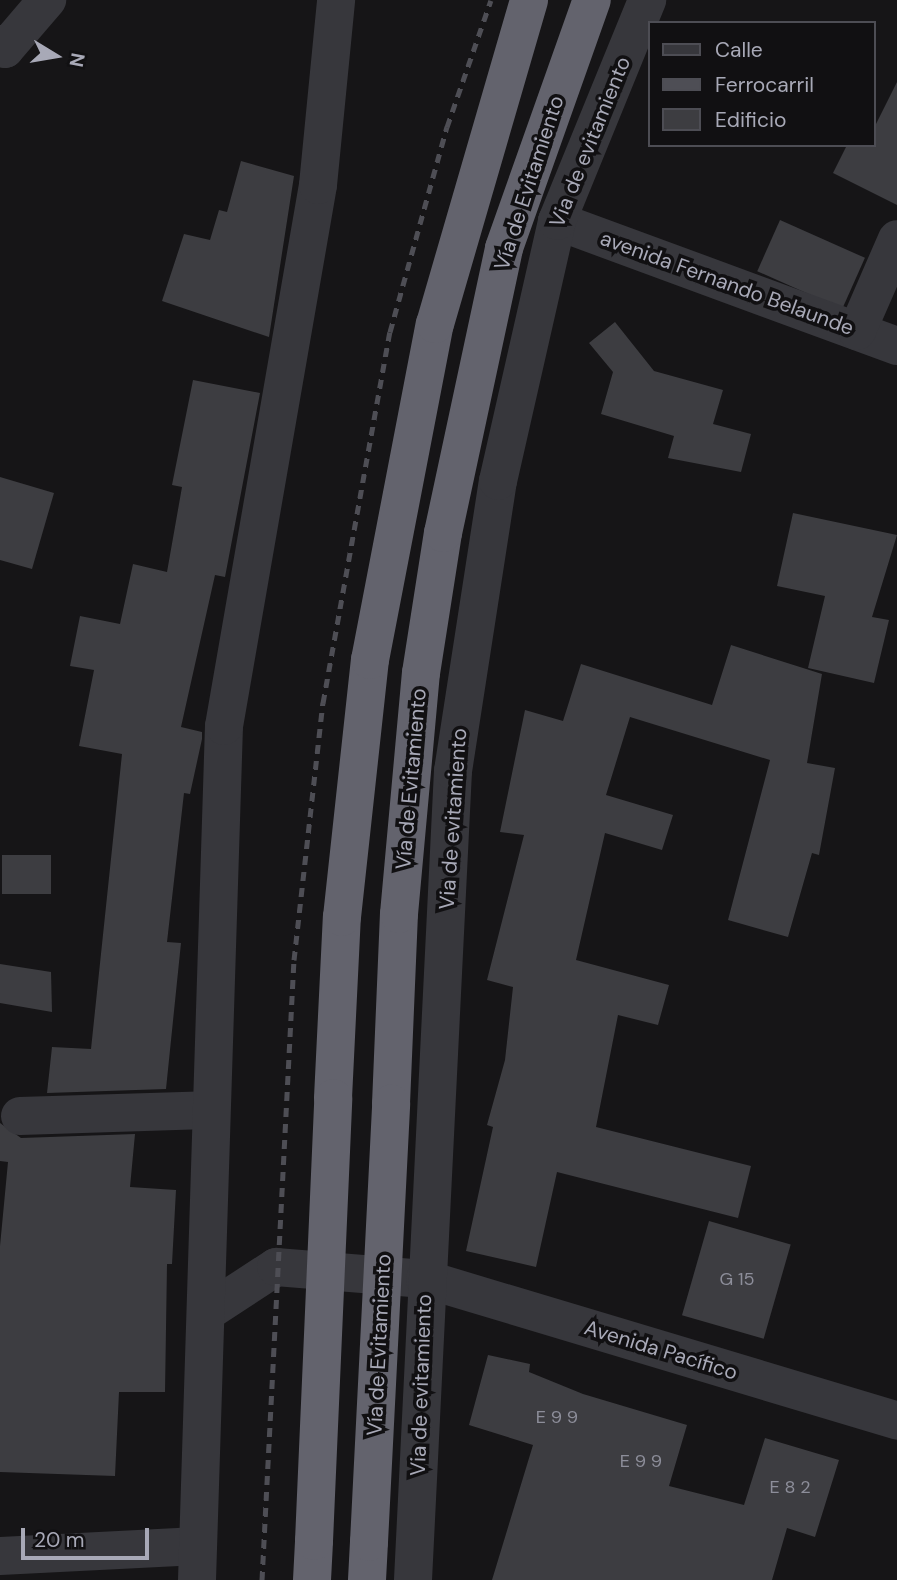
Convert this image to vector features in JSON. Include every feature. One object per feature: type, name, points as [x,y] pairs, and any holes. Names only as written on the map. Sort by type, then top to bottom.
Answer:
[{"type":"highway","points":[[312,1580],[342,917],[370,660],[435,324],[529,0]]},
{"type":"highway","name":"Vía de Evitamiento","points":[[367,1580],[391,1104],[411,780],[443,533],[504,248],[592,0]]},
{"type":"street","points":[[0,60],[11,36],[47,0]]},
{"type":"street","name":"Via de evitamiento","points":[[413,1580],[425,1279],[453,771],[498,481],[557,221],[648,0]]},
{"type":"street","points":[[0,1556],[198,1563],[209,1310],[207,1110],[224,726],[317,185],[338,7]]},
{"type":"street","name":"avenida Fernando Belaunde","points":[[557,221],[897,346]]},
{"type":"street","points":[[857,331],[897,239]]},
{"type":"street","points":[[20,1116],[207,1110]]},
{"type":"street","name":"Avenida Pacífico","points":[[209,1310],[276,1267],[425,1279],[897,1421]]},
{"type":"building","points":[[897,82],[897,205],[833,173],[846,147],[876,147],[876,124]]},
{"type":"building","points":[[241,161],[294,176],[269,337],[162,301],[184,234],[210,240],[219,210],[227,212]]},
{"type":"building","points":[[780,220],[865,258],[842,309],[757,271]]},
{"type":"building","points":[[615,322],[654,371],[723,390],[713,424],[751,434],[741,472],[668,458],[674,436],[601,414],[613,372],[589,343]]},
{"type":"building","points":[[193,380],[260,393],[225,577],[215,575],[181,727],[202,732],[202,739],[190,794],[184,793],[167,942],[181,943],[166,1089],[47,1093],[52,1047],[91,1049],[122,754],[79,746],[94,670],[70,666],[80,616],[120,624],[133,564],[167,572],[182,487],[172,485]]},
{"type":"building","points":[[0,477],[54,493],[32,569],[0,560]]},
{"type":"building","points":[[793,513],[897,535],[872,617],[889,620],[874,683],[808,668],[825,596],[777,586]]},
{"type":"building","points":[[731,645],[822,674],[807,763],[835,768],[819,855],[812,853],[788,937],[728,920],[770,760],[630,717],[606,795],[673,815],[662,850],[605,833],[576,960],[669,985],[658,1025],[618,1015],[596,1127],[751,1166],[738,1218],[557,1172],[536,1267],[466,1251],[493,1127],[487,1125],[505,1060],[513,987],[487,980],[524,835],[500,832],[525,710],[563,721],[581,664],[712,705]]},
{"type":"building","points":[[2,855],[51,855],[51,894],[2,894]]},
{"type":"building","points":[[0,964],[51,972],[52,1012],[0,1003]]},
{"type":"building","points":[[0,1123],[21,1138],[135,1134],[130,1187],[176,1190],[172,1264],[167,1264],[165,1392],[119,1392],[115,1476],[0,1472],[0,1246],[8,1162],[0,1161]]},
{"type":"building","points":[[709,1221],[791,1244],[764,1339],[682,1315]]},
{"type":"building","points":[[488,1355],[530,1364],[529,1372],[583,1394],[687,1425],[669,1486],[744,1505],[765,1438],[839,1460],[815,1537],[787,1528],[772,1580],[492,1580],[533,1445],[469,1425]]},
{"type":"railway","points":[[262,1580],[294,960],[323,703],[390,332],[447,127],[491,0]]}]
